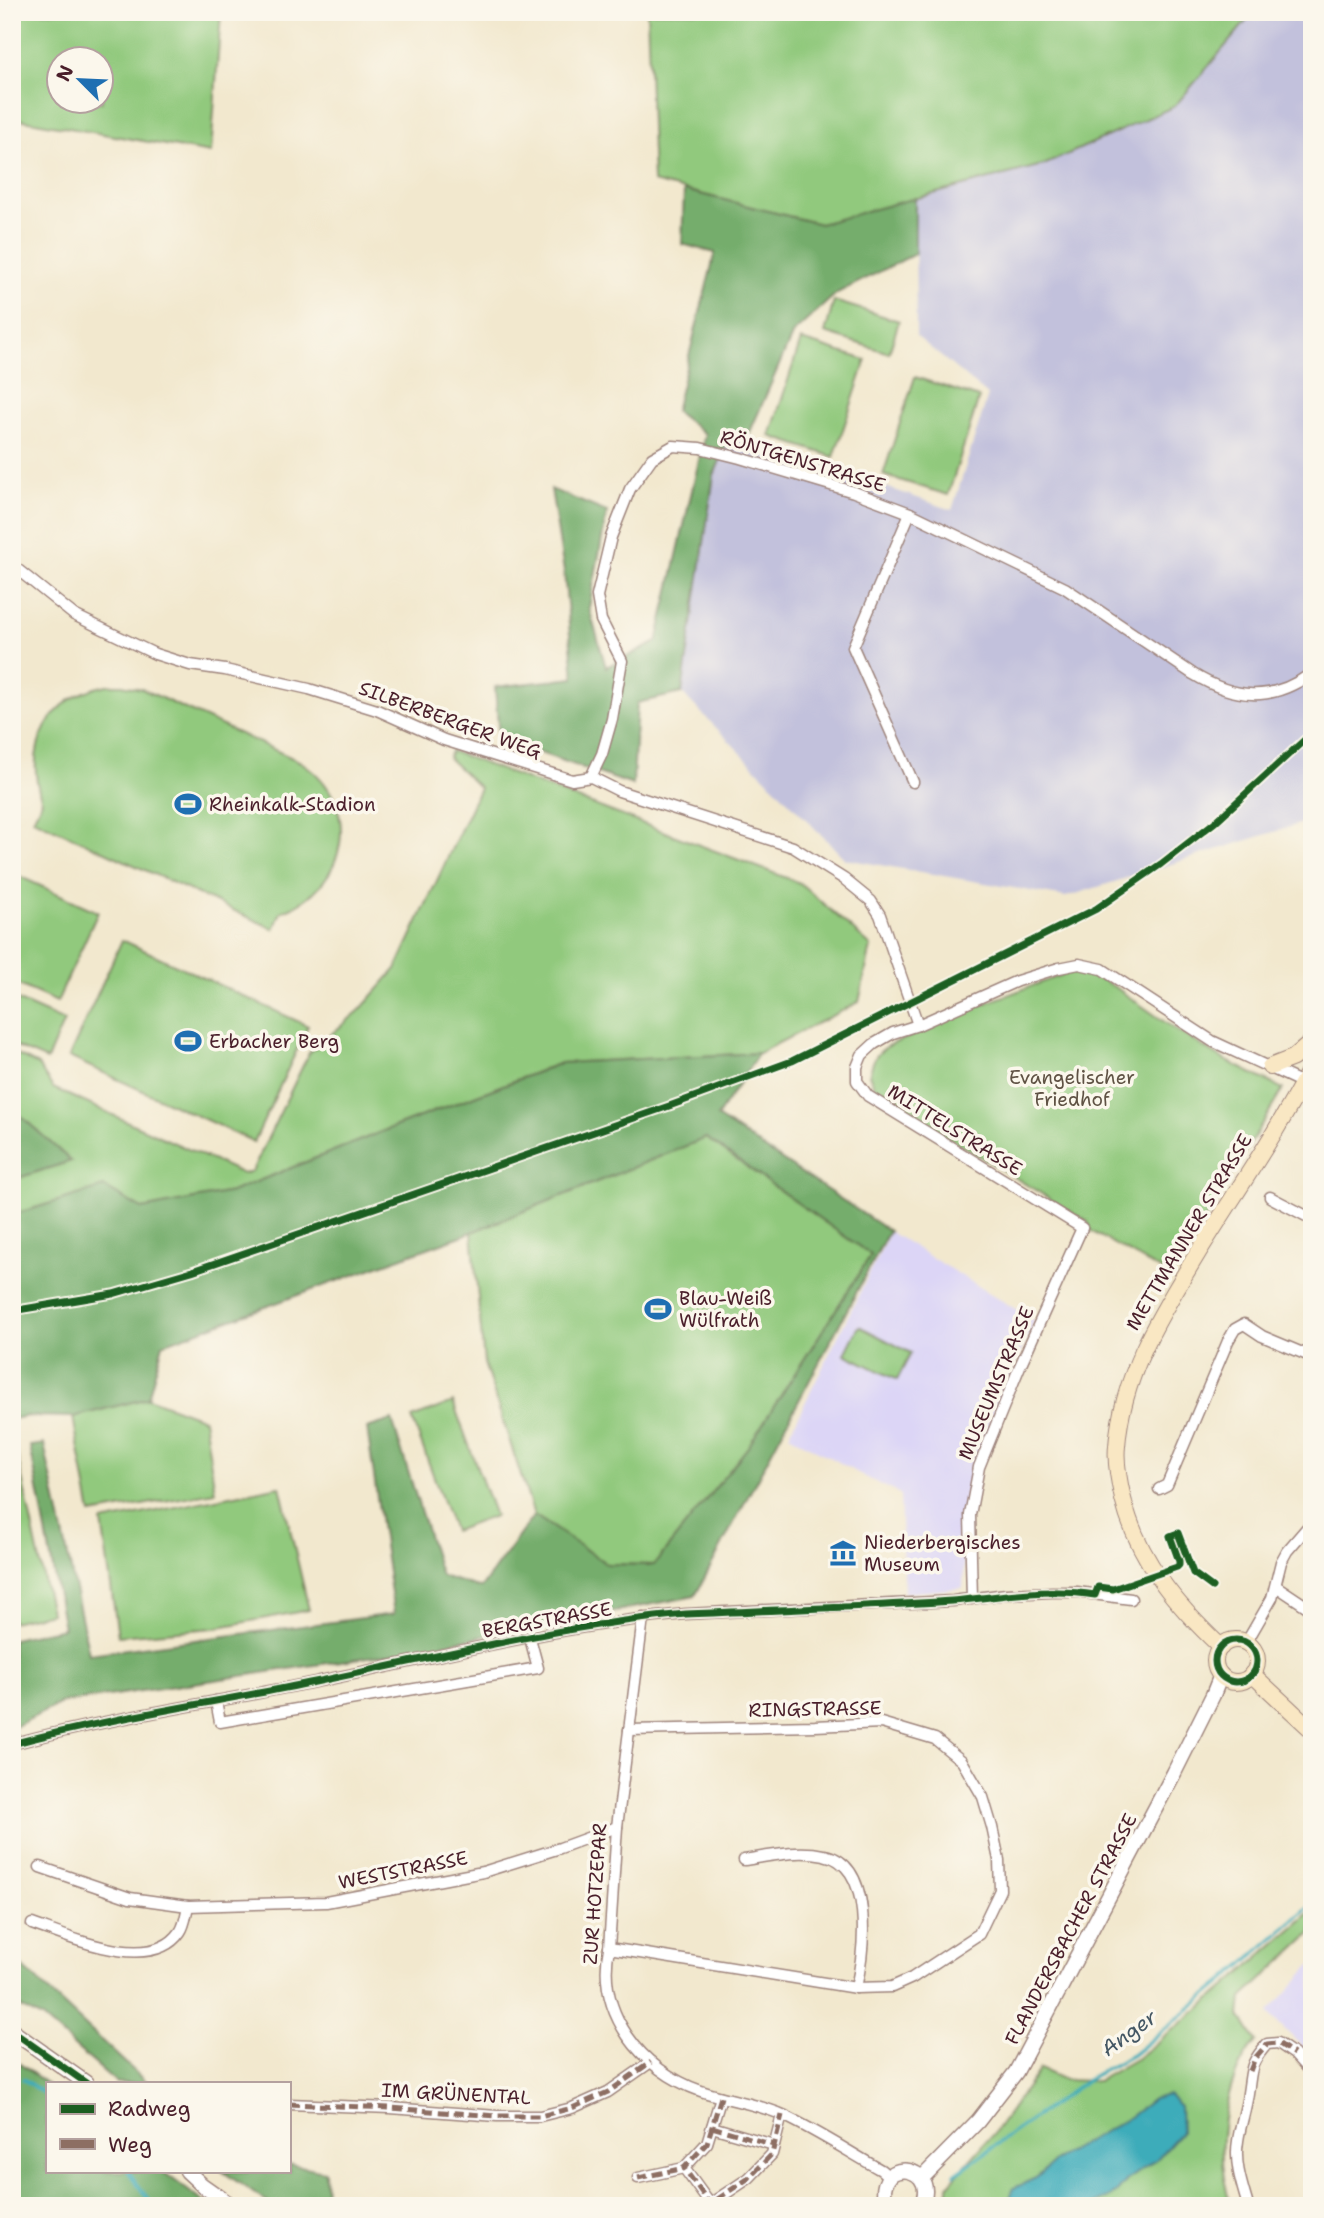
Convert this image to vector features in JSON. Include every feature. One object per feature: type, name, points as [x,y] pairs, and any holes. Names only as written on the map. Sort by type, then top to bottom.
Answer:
[{"type":"main road","points":[[1270,1066],[1293,1058],[1312,1042]]},
{"type":"main road","name":"METTMANNER STRASSE","points":[[1221,1647],[1174,1600],[1144,1557],[1127,1513],[1119,1480],[1116,1448],[1130,1384],[1149,1336],[1308,1074]]},
{"type":"main road","points":[[1235,1641],[1246,1643],[1253,1649],[1257,1661],[1247,1679],[1233,1682],[1221,1675],[1216,1668],[1216,1661],[1221,1647],[1235,1641]]},
{"type":"main road","points":[[1252,1674],[1312,1730]]},
{"type":"street","name":"RÖNTGENSTRASSE","points":[[592,777],[612,719],[622,661],[601,620],[597,596],[611,537],[629,489],[652,458],[673,446],[700,448],[740,458],[854,492],[910,513],[1065,588],[1213,686],[1231,693],[1277,692],[1312,673]]},
{"type":"street","points":[[910,513],[853,647],[913,782]]},
{"type":"street","name":"SILBERBERGER WEG","points":[[12,565],[74,615],[155,654],[190,665],[268,678],[309,689],[377,710],[444,740],[572,780],[592,777],[619,791],[793,847],[844,879],[872,901],[880,915],[918,1025]]},
{"type":"street","points":[[918,1025],[1017,981],[1079,964],[1102,969],[1212,1041],[1270,1066],[1308,1074]]},
{"type":"street","name":"MITTELSTRASSE","points":[[918,1025],[893,1033],[862,1055],[857,1067],[857,1081],[868,1096],[1082,1228]]},
{"type":"street","points":[[1270,1197],[1312,1219]]},
{"type":"street","name":"MUSEUMSTRASSE","points":[[972,1599],[970,1515],[979,1467],[1020,1366],[1082,1228]]},
{"type":"street","points":[[1159,1489],[1167,1485],[1235,1329],[1244,1324],[1262,1336],[1312,1357]]},
{"type":"street","points":[[1246,1643],[1276,1586],[1287,1551],[1312,1522]]},
{"type":"street","points":[[1276,1586],[1312,1610]]},
{"type":"street","name":"BERGSTRASSE","points":[[12,1744],[72,1728],[643,1618],[972,1599],[1052,1591],[1131,1599]]},
{"type":"street","name":"ZUR HOTZEPAR","points":[[643,1618],[617,1827],[609,1948],[605,1966],[615,2013],[626,2036],[651,2062],[678,2081],[782,2115],[889,2177]]},
{"type":"street","name":"BERGSTRASSE","points":[[216,1700],[220,1722],[538,1668],[530,1638]]},
{"type":"street","name":"FLANDERSBACHER STRASSE","points":[[922,2178],[978,2121],[1016,2072],[1180,1764],[1221,1675]]},
{"type":"street","name":"RINGSTRASSE","points":[[609,1948],[856,1988],[892,1987],[912,1979],[979,1934],[1000,1890],[999,1860],[982,1797],[962,1761],[935,1739],[881,1723],[629,1730]]},
{"type":"street","name":"WESTSTRASSE","points":[[40,1867],[130,1898],[188,1906],[326,1902],[483,1872],[617,1827]]},
{"type":"street","points":[[744,1860],[790,1853],[825,1855],[844,1864],[859,1889],[863,1923],[861,1964],[856,1988]]},
{"type":"street","points":[[32,1924],[106,1948],[142,1953],[164,1947],[181,1931],[188,1906]]},
{"type":"street","points":[[12,2031],[85,2082]]},
{"type":"street","points":[[1248,2206],[1238,2171],[1237,2144],[1250,2070],[1255,2057],[1267,2044],[1278,2043],[1294,2054],[1312,2074]]},
{"type":"street","name":"IM GRÜNENTAL","points":[[290,2104],[540,2116],[572,2108],[608,2092],[651,2062]]},
{"type":"street","points":[[638,2178],[684,2168],[707,2143],[721,2096]]},
{"type":"street","points":[[684,2168],[708,2205],[749,2178],[772,2154],[782,2115]]},
{"type":"street","points":[[712,2127],[774,2146]]},
{"type":"street","points":[[885,2204],[884,2187],[889,2177],[906,2170],[922,2178],[926,2190],[920,2206]]},
{"type":"street","points":[[188,2172],[232,2206]]},
{"type":"shaded area","points":[[1254,12],[1312,12],[1312,820],[1066,897],[845,859],[682,693],[714,475],[731,433],[952,510],[988,395],[916,336],[915,198],[1046,164],[1175,106]]},
{"type":"shaded area","points":[[890,1232],[1035,1321],[1000,1398],[970,1478],[963,1588],[904,1593],[900,1494],[789,1435]]},
{"type":"shaded area","points":[[1312,1964],[1312,2056],[1268,2013]]},
{"type":"green space","points":[[12,12],[221,12],[211,153],[12,118]]},
{"type":"green space","points":[[647,12],[1254,12],[1175,106],[1046,164],[820,224],[653,182]]},
{"type":"green space","points":[[684,190],[820,224],[915,198],[915,254],[837,293],[793,333],[747,439],[731,434],[714,475],[682,693],[637,703],[633,785],[499,739],[495,687],[574,678],[564,572],[551,489],[607,512],[589,608],[606,667],[657,642],[705,434],[675,411],[715,253],[682,244]]},
{"type":"green space","points":[[834,301],[899,321],[889,353],[825,333]]},
{"type":"green space","points":[[801,340],[866,360],[834,457],[770,436]]},
{"type":"green space","points":[[915,377],[979,398],[948,495],[883,475]]},
{"type":"green space","name":"Rheinkalk-Stadion","points":[[107,685],[142,689],[301,762],[321,779],[334,799],[340,821],[340,843],[334,864],[322,884],[304,900],[281,912],[274,929],[33,819],[42,801],[36,761],[39,743],[46,727],[56,712],[70,700]]},
{"type":"green space","points":[[451,751],[800,883],[871,946],[859,1002],[759,1053],[560,1063],[231,1192],[142,1209],[104,1187],[12,1215],[12,1180],[71,1161],[12,1108],[12,1052],[38,1065],[53,1088],[243,1174],[252,1171],[309,1053],[360,1010],[396,969],[480,788],[448,758]]},
{"type":"green space","points":[[12,873],[98,912],[57,1002],[12,982]]},
{"type":"green space","name":"Erbacher Berg","points":[[122,940],[308,1026],[254,1142],[69,1057]]},
{"type":"green space","name":"Evangelischer Friedhof","points":[[1070,972],[1095,976],[1225,1060],[1283,1089],[1171,1276],[1091,1231],[1088,1222],[890,1102],[876,1090],[869,1075],[880,1052],[916,1034],[928,1024]]},
{"type":"green space","points":[[12,998],[64,1021],[47,1060],[12,1045]]},
{"type":"green space","points":[[759,1053],[717,1117],[889,1231],[695,1596],[395,1653],[61,1703],[12,1728],[12,1639],[64,1628],[30,1446],[44,1444],[89,1654],[394,1614],[367,1428],[392,1420],[441,1576],[481,1588],[534,1515],[607,1564],[654,1565],[748,1447],[871,1255],[706,1138],[472,1232],[163,1344],[148,1398],[73,1417],[28,1416],[12,1419],[12,1215],[104,1187],[142,1209],[231,1192],[561,1063]]},
{"type":"green space","points":[[12,1108],[71,1161],[12,1180]]},
{"type":"green space","name":"Blau-Weiß Wülfrath","points":[[706,1138],[871,1255],[748,1447],[654,1565],[607,1564],[534,1515],[484,1363],[472,1232]]},
{"type":"green space","points":[[859,1326],[911,1353],[897,1380],[845,1354]]},
{"type":"green space","points":[[148,1398],[204,1419],[215,1492],[91,1514],[73,1417]]},
{"type":"green space","points":[[453,1402],[495,1516],[454,1531],[412,1418]]},
{"type":"green space","points":[[12,1441],[51,1613],[12,1622]]},
{"type":"green space","points":[[280,1486],[309,1610],[214,1628],[118,1636],[102,1522]]},
{"type":"green space","points":[[1312,1911],[1312,1933],[1242,1998],[1240,2016],[1256,2041],[1235,2077],[1224,2121],[1223,2165],[1232,2206],[956,2206],[948,2196],[948,2185],[994,2133],[1040,2069],[1064,2080],[1097,2081],[1137,2058],[1209,2001]]},
{"type":"green space","points":[[12,1957],[146,2082],[116,2082],[42,2018],[12,2003]]},
{"type":"green space","points":[[12,2058],[46,2083],[46,2172],[163,2172],[209,2206],[12,2206]]},
{"type":"green space","points":[[290,2164],[325,2171],[326,2206],[272,2206],[223,2172],[290,2172]]},
{"type":"water","points":[[1168,2095],[1180,2106],[1181,2132],[1157,2159],[1128,2179],[1116,2193],[1091,2206],[1016,2206],[1010,2198],[1014,2188],[1036,2178],[1064,2154],[1131,2116],[1153,2099]]},
{"type":"waterway","name":"Anger","points":[[955,2174],[1093,2076],[1132,2055],[1225,1980],[1312,1904]]},
{"type":"waterway","name":"Anger","points":[[23,2079],[46,2095]]},
{"type":"waterway","name":"Anger","points":[[129,2172],[153,2206]]},
{"type":"marked path","points":[[1250,2071],[1255,2058],[1267,2044],[1278,2043],[1294,2054]]},
{"type":"marked path","points":[[290,2104],[540,2116],[572,2108],[608,2092],[651,2062]]},
{"type":"marked path","points":[[721,2097],[707,2143],[684,2168],[710,2204],[749,2178],[772,2154],[782,2115]]},
{"type":"marked path","points":[[712,2127],[774,2145]]},
{"type":"marked path","points":[[638,2178],[684,2168]]},
{"type":"cycle path","points":[[12,1311],[113,1294],[192,1271],[792,1061],[1096,909],[1215,822],[1312,733]]},
{"type":"cycle path","points":[[12,1744],[87,1726],[500,1643],[639,1619],[686,1614],[952,1601],[1041,1592],[1095,1595],[1098,1587],[1113,1589],[1177,1567],[1179,1561],[1170,1536],[1178,1533],[1193,1573],[1212,1587]]},
{"type":"cycle path","points":[[1236,1640],[1251,1646],[1257,1661],[1251,1676],[1236,1682],[1221,1676],[1215,1661],[1221,1646],[1236,1640]]},
{"type":"cycle path","points":[[12,2031],[85,2082]]},
{"type":"place","name":"Rheinkalk-Stadion","points":[[188,804]]},
{"type":"place","name":"Erbacher Berg","points":[[188,1041]]},
{"type":"place","name":"Blau-Weiß Wülfrath","points":[[658,1309]]},
{"type":"place","name":"Niederbergisches Museum","points":[[843,1553]]}]
